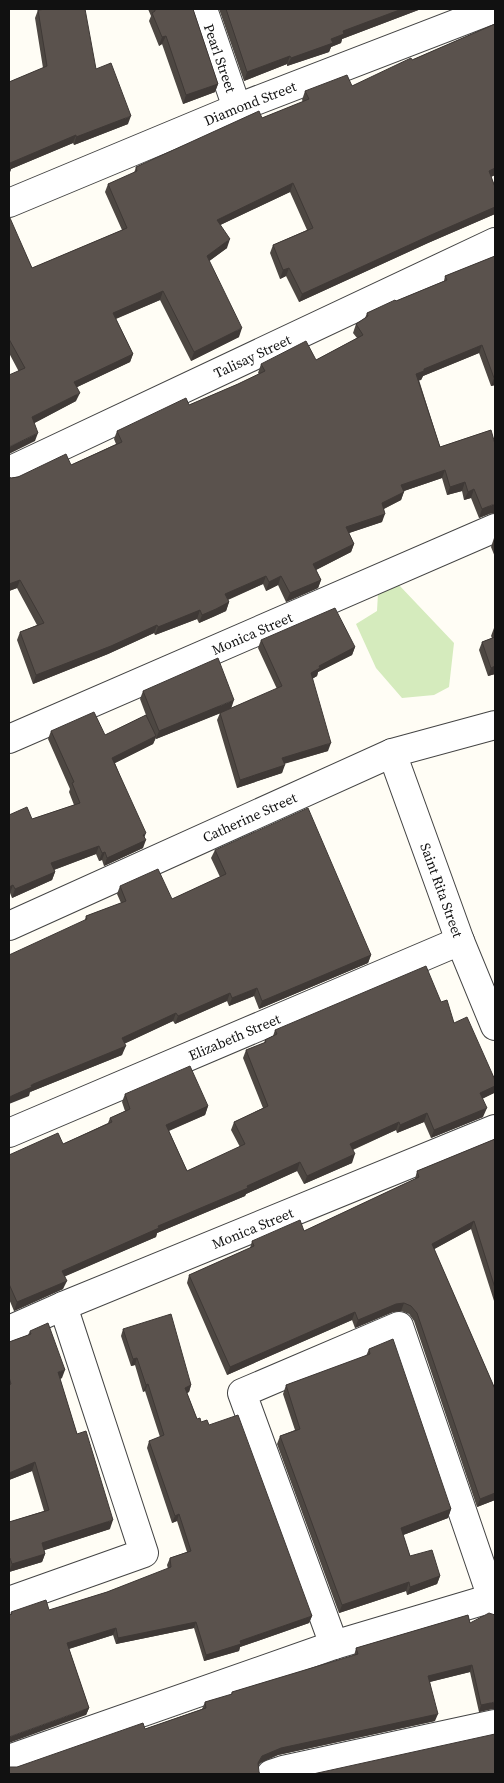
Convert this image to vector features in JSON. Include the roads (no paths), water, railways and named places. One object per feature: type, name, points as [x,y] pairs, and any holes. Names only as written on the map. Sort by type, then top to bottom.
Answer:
[{"type":"street","name":"Pearl Street","points":[[203,9],[237,108]]},
{"type":"street","name":"Diamond Street","points":[[9,202],[237,108],[494,9]]},
{"type":"street","name":"Talisay Street","points":[[9,471],[495,242]]},
{"type":"street","name":"Monica Street","points":[[9,739],[495,528]]},
{"type":"street","name":"Catherine Street","points":[[9,926],[392,753],[495,725]]},
{"type":"street","name":"Saint Rita Street","points":[[392,753],[460,941],[495,1026]]},
{"type":"street","name":"Elizabeth Street","points":[[9,1133],[460,941]]},
{"type":"street","name":"Monica Street","points":[[9,1330],[62,1306],[495,1129]]},
{"type":"street","points":[[9,1601],[144,1553],[62,1306]]},
{"type":"street","points":[[9,1759],[334,1645],[493,1603],[399,1326],[242,1393],[334,1645]]},
{"type":"street","points":[[271,1774],[495,1724]]}]
